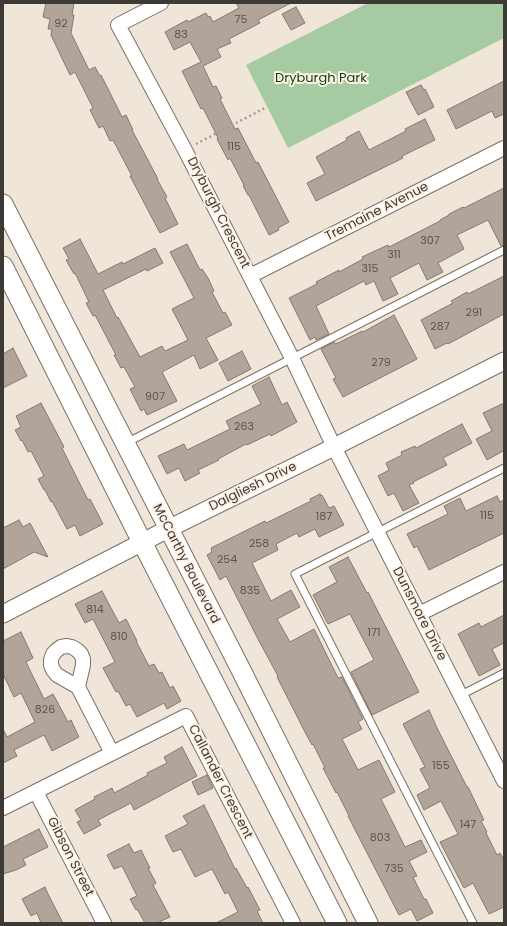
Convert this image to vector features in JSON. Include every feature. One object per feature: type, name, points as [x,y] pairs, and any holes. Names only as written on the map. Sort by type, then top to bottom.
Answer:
[{"type":"main road","name":"McCarthy Boulevard","points":[[3,204],[368,923]]},
{"type":"main road","points":[[3,266],[337,923]]},
{"type":"street","name":"Dryburgh Crescent","points":[[161,3],[118,25],[185,150],[292,358],[334,447]]},
{"type":"street","name":"Tremaine Avenue","points":[[250,276],[504,148]]},
{"type":"street","name":"Dalgliesh Drive","points":[[3,614],[142,542],[504,361]]},
{"type":"street","name":"Dunsmore Drive","points":[[334,447],[504,779]]},
{"type":"street","points":[[419,614],[504,572]]},
{"type":"street","points":[[78,686],[112,753]]},
{"type":"street","name":"Callander Crescent","points":[[3,808],[186,716],[293,923]]},
{"type":"street","name":"Gibson Street","points":[[36,792],[104,923]]},
{"type":"lane","points":[[124,444],[504,250]]},
{"type":"lane","points":[[473,923],[295,574],[504,468]]},
{"type":"lane","points":[[460,695],[504,673]]},
{"type":"path","points":[[185,150],[265,108]]},
{"type":"green space","name":"Dryburgh Park","points":[[368,3],[504,3],[504,38],[288,148],[246,65]]},
{"type":"building","points":[[46,3],[74,3],[71,33],[89,70],[95,67],[100,76],[101,75],[122,117],[126,115],[132,130],[167,197],[165,198],[178,224],[160,233],[113,140],[110,141],[103,126],[99,128],[90,110],[93,108],[75,72],[70,75],[51,35],[52,29],[48,29],[50,19],[43,17]]},
{"type":"building","points":[[236,3],[291,3],[258,20],[260,23],[229,39],[231,43],[217,49],[221,57],[203,66],[213,87],[216,86],[222,98],[220,99],[235,129],[238,128],[256,163],[258,162],[289,222],[278,228],[279,230],[269,235],[230,158],[228,160],[203,108],[201,109],[182,71],[201,62],[190,42],[174,50],[165,32],[187,20],[188,22],[206,13],[208,17],[210,16],[213,22],[239,8]]},
{"type":"building","points":[[296,7],[305,23],[291,30],[282,14]]},
{"type":"building","points":[[504,81],[504,114],[495,118],[492,111],[456,129],[447,110]]},
{"type":"building","points":[[421,85],[424,90],[425,89],[434,107],[418,115],[406,92]]},
{"type":"building","points":[[425,119],[435,140],[402,156],[403,158],[316,201],[307,183],[325,174],[316,157],[347,140],[346,138],[359,131],[369,150],[406,131],[405,129]]},
{"type":"building","points":[[504,188],[504,245],[501,246],[488,220],[457,235],[464,249],[438,263],[443,272],[427,280],[419,263],[390,278],[398,294],[383,301],[374,281],[366,285],[364,281],[316,306],[329,334],[316,340],[315,337],[310,340],[289,298],[317,284],[316,282],[363,259],[362,257],[388,245],[389,247],[440,221],[449,214]]},
{"type":"building","points":[[80,239],[98,274],[122,262],[123,264],[155,248],[163,263],[147,271],[146,269],[103,290],[117,318],[118,317],[140,357],[162,346],[165,351],[188,340],[172,309],[194,298],[170,252],[187,244],[200,270],[202,269],[208,278],[214,291],[212,292],[223,313],[225,312],[232,325],[206,338],[218,360],[200,369],[194,355],[162,372],[177,401],[147,415],[144,409],[141,411],[130,389],[135,387],[124,367],[121,368],[114,355],[116,355],[95,315],[93,316],[86,303],[89,302],[75,273],[74,274],[66,260],[69,259],[63,248]]},
{"type":"building","points":[[504,276],[504,314],[448,344],[447,343],[435,349],[421,320],[453,303],[451,301],[467,292],[468,294]]},
{"type":"building","points":[[394,315],[417,359],[343,397],[333,379],[336,378],[321,349],[334,342],[335,344],[362,331],[363,332]]},
{"type":"building","points":[[13,348],[27,376],[3,388],[3,354]]},
{"type":"building","points":[[242,351],[251,369],[228,381],[219,363]]},
{"type":"building","points":[[269,377],[282,405],[287,402],[297,422],[271,436],[270,434],[247,445],[246,444],[218,459],[219,460],[198,470],[200,473],[185,481],[179,468],[167,474],[158,456],[184,444],[187,450],[230,429],[226,421],[261,404],[252,386]]},
{"type":"building","points":[[41,403],[64,447],[62,448],[88,500],[90,499],[103,524],[80,536],[75,525],[67,529],[38,479],[44,476],[31,451],[28,452],[15,430],[21,427],[16,416]]},
{"type":"building","points":[[504,403],[504,454],[503,451],[487,460],[476,439],[492,431],[483,413]]},
{"type":"building","points":[[462,424],[472,443],[443,458],[447,465],[409,485],[419,503],[403,511],[394,493],[388,496],[378,476],[389,470],[386,463],[402,455],[401,452],[415,446],[416,448]]},
{"type":"building","points":[[320,494],[329,508],[334,506],[344,525],[319,537],[315,529],[299,537],[297,533],[276,544],[278,550],[252,563],[271,601],[291,590],[300,607],[277,619],[290,642],[314,629],[338,678],[342,677],[363,719],[358,722],[362,729],[342,739],[358,770],[379,760],[395,792],[381,799],[405,847],[421,840],[427,852],[409,861],[417,876],[413,877],[433,913],[417,921],[411,909],[399,915],[226,576],[220,580],[207,555],[212,552],[211,548],[265,521],[266,523],[311,501],[310,499]]},
{"type":"building","points":[[497,496],[500,502],[504,500],[504,533],[429,570],[417,546],[414,548],[407,534],[448,514],[444,506],[460,498],[466,511]]},
{"type":"building","points":[[19,520],[23,527],[30,523],[48,557],[34,552],[3,569],[3,528]]},
{"type":"building","points":[[348,557],[367,593],[368,592],[419,692],[372,715],[351,672],[374,660],[350,614],[328,624],[313,595],[337,582],[329,567]]},
{"type":"building","points":[[102,591],[119,623],[126,619],[149,666],[154,664],[159,673],[162,672],[170,688],[173,686],[181,701],[167,709],[164,703],[137,717],[130,704],[126,706],[118,691],[116,692],[103,668],[115,662],[93,619],[85,623],[75,604]]},
{"type":"building","points":[[504,615],[504,643],[492,649],[500,665],[479,676],[458,634],[479,623],[481,627]]},
{"type":"building","points":[[21,632],[33,658],[26,662],[44,699],[53,694],[68,722],[71,720],[79,737],[52,751],[44,735],[14,750],[17,756],[3,763],[3,729],[7,737],[35,722],[21,693],[14,697],[3,674],[3,641]]},
{"type":"building","points":[[429,710],[484,820],[481,821],[497,855],[500,853],[504,860],[504,907],[489,914],[473,883],[464,888],[440,842],[458,834],[441,801],[424,810],[417,795],[430,788],[420,769],[425,767],[403,724]]},
{"type":"building","points":[[182,747],[197,776],[134,810],[131,803],[98,820],[101,825],[84,834],[77,822],[81,820],[75,810],[95,799],[94,797],[112,788],[114,793],[148,775],[147,773],[167,763],[164,757]]},
{"type":"building","points":[[207,775],[213,788],[198,795],[192,782]]},
{"type":"building","points":[[204,805],[235,869],[236,868],[247,888],[248,887],[260,910],[257,911],[263,923],[216,923],[238,912],[228,892],[225,894],[212,869],[195,877],[181,849],[173,852],[165,836],[188,824],[183,816]]},
{"type":"building","points":[[39,829],[48,847],[23,859],[26,865],[3,874],[3,847]]},
{"type":"building","points":[[129,844],[134,853],[141,850],[156,883],[153,885],[170,917],[157,923],[145,923],[130,899],[137,896],[122,866],[114,869],[107,855]]},
{"type":"building","points":[[45,887],[63,923],[41,923],[37,913],[31,916],[22,899]]}]
